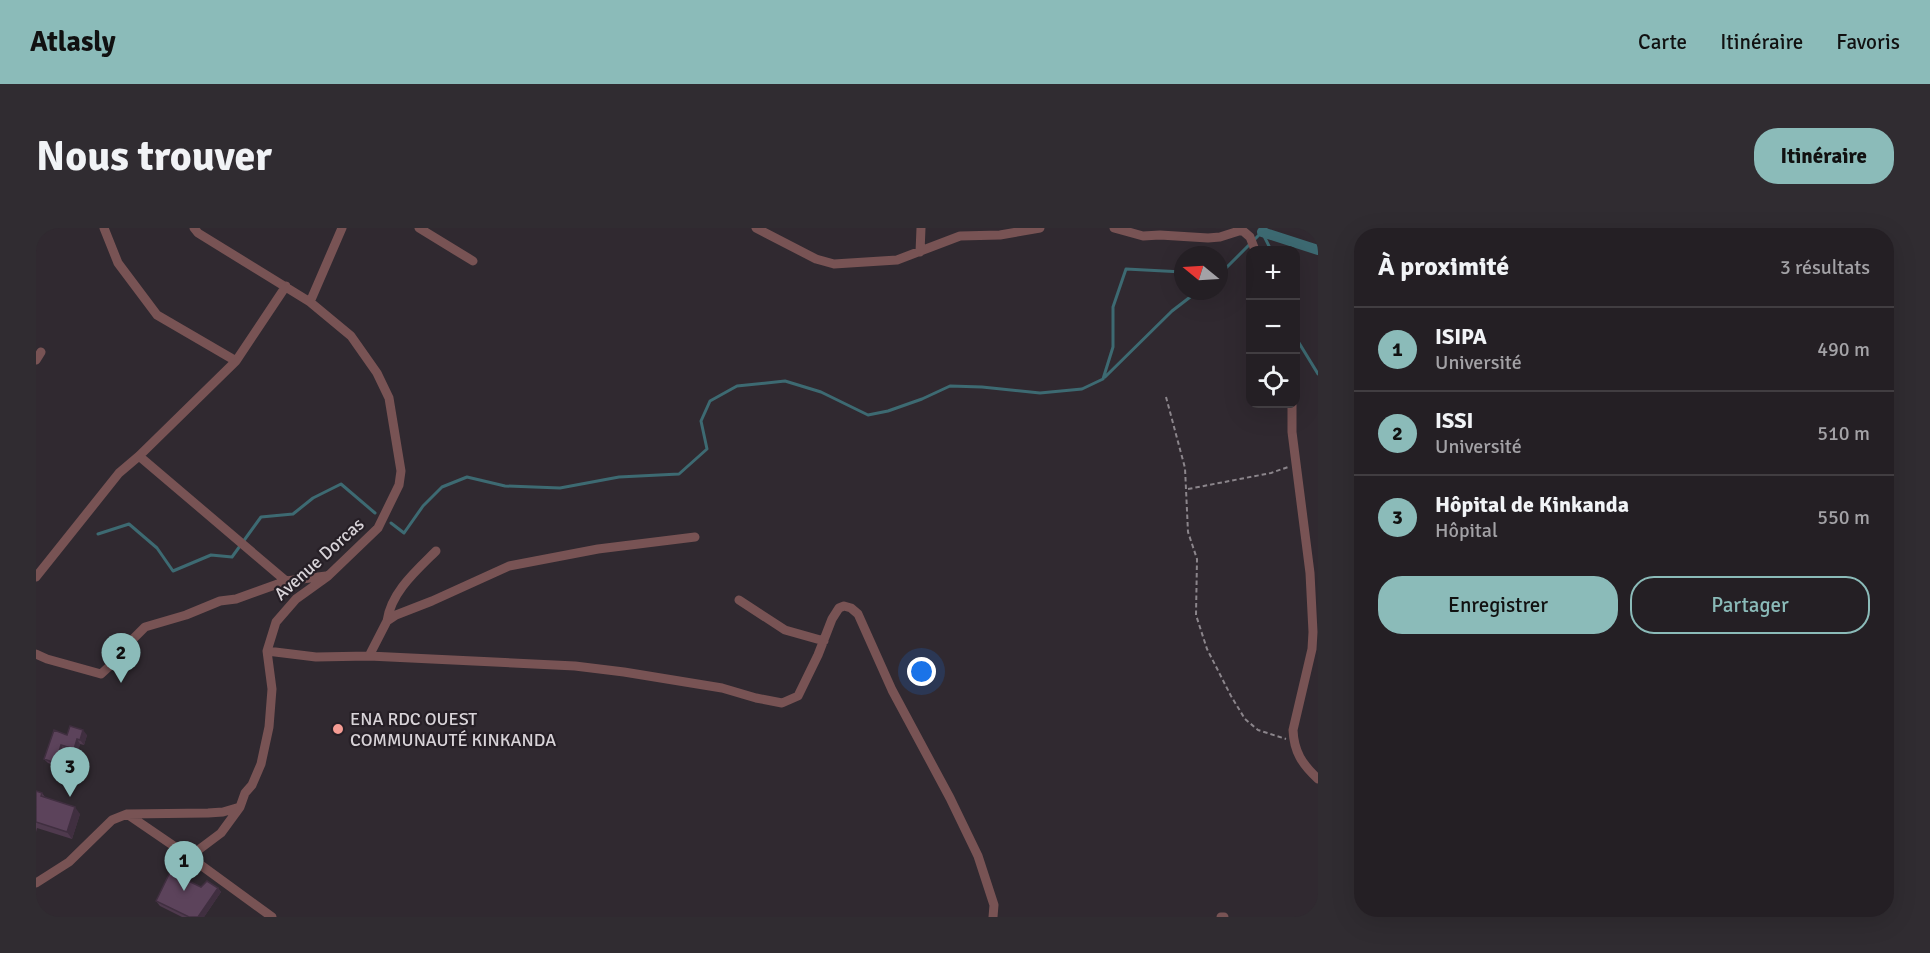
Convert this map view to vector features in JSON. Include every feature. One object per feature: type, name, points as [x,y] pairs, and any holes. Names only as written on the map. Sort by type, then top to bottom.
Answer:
[{"type":"street","points":[[104,228],[118,263],[157,315],[236,361]]},
{"type":"street","name":"Avenue Dorcas","points":[[194,228],[198,233],[310,302],[351,336],[377,373],[389,398],[401,471],[399,485],[378,528],[328,576],[296,599],[276,622],[267,651]]},
{"type":"street","points":[[310,302],[342,228]]},
{"type":"street","points":[[419,228],[473,261]]},
{"type":"street","points":[[756,228],[816,259],[834,264],[897,260],[960,236],[1000,235],[1040,228]]},
{"type":"street","points":[[920,252],[921,228]]},
{"type":"street","points":[[1114,228],[1143,236],[1160,235],[1183,238],[1220,237],[1243,229],[1251,237],[1254,246]]},
{"type":"street","points":[[36,577],[119,472],[139,456],[236,361],[286,286]]},
{"type":"street","points":[[1292,408],[1292,432],[1310,573],[1313,632],[1312,649],[1304,675],[1293,730],[1294,742],[1300,759],[1318,779]]},
{"type":"street","points":[[139,456],[286,581]]},
{"type":"street","points":[[387,621],[509,566],[598,549],[695,537]]},
{"type":"street","points":[[369,656],[398,593],[412,574],[436,551]]},
{"type":"street","points":[[36,654],[47,660],[100,674],[145,627],[286,581],[328,576]]},
{"type":"street","points":[[739,600],[785,630],[824,641]]},
{"type":"street","points":[[189,857],[221,833],[240,807],[261,764],[269,727],[272,689],[267,651],[316,657],[369,656],[575,666],[722,688],[782,703],[798,696],[838,608],[844,606],[858,615],[892,690],[950,798],[978,856],[994,905],[993,917]]},
{"type":"street","points":[[36,883],[69,862],[112,820],[127,814],[208,813],[240,807]]},
{"type":"street","points":[[127,814],[272,917]]},
{"type":"path","points":[[1166,397],[1185,468],[1188,532],[1197,559],[1196,615],[1207,649],[1230,696],[1245,719],[1258,730],[1294,742]]},
{"type":"path","points":[[1187,490],[1271,473],[1296,464]]},
{"type":"building","points":[[70,726],[83,730],[74,749],[61,745],[55,763],[44,759],[54,730],[67,735]]},
{"type":"building","points":[[36,791],[42,793],[41,796],[75,807],[67,832],[36,822]]},
{"type":"building","points":[[176,860],[189,867],[182,878],[201,887],[207,881],[218,888],[198,917],[189,917],[156,901]]},
{"type":"waterway","points":[[1228,266],[1266,228]]},
{"type":"waterway","points":[[1262,232],[1269,246]]},
{"type":"waterway","points":[[1262,232],[1318,250]]},
{"type":"waterway","points":[[391,523],[404,533],[423,506],[442,487],[467,477],[505,486],[560,488],[619,477],[679,474],[707,449],[701,421],[710,401],[737,386],[785,381],[821,392],[868,415],[888,411],[922,399],[950,386],[1040,393],[1082,389],[1103,379],[1113,347],[1113,307],[1126,269],[1174,272]]},
{"type":"waterway","points":[[1105,377],[1172,311],[1186,300]]},
{"type":"waterway","points":[[1300,345],[1318,374]]},
{"type":"waterway","points":[[98,534],[129,524],[157,548],[173,571],[211,555],[232,557],[261,517],[293,514],[313,498],[341,484],[375,513]]},
{"type":"place","name":"ISSI","points":[[121,683]]},
{"type":"place","name":"ENA RDC OUEST COMMUNAUTÉ KINKANDA","points":[[338,729]]},
{"type":"place","name":"Hôpital de Kinkanda","points":[[70,797]]},
{"type":"place","name":"ISIPA","points":[[184,891]]}]
